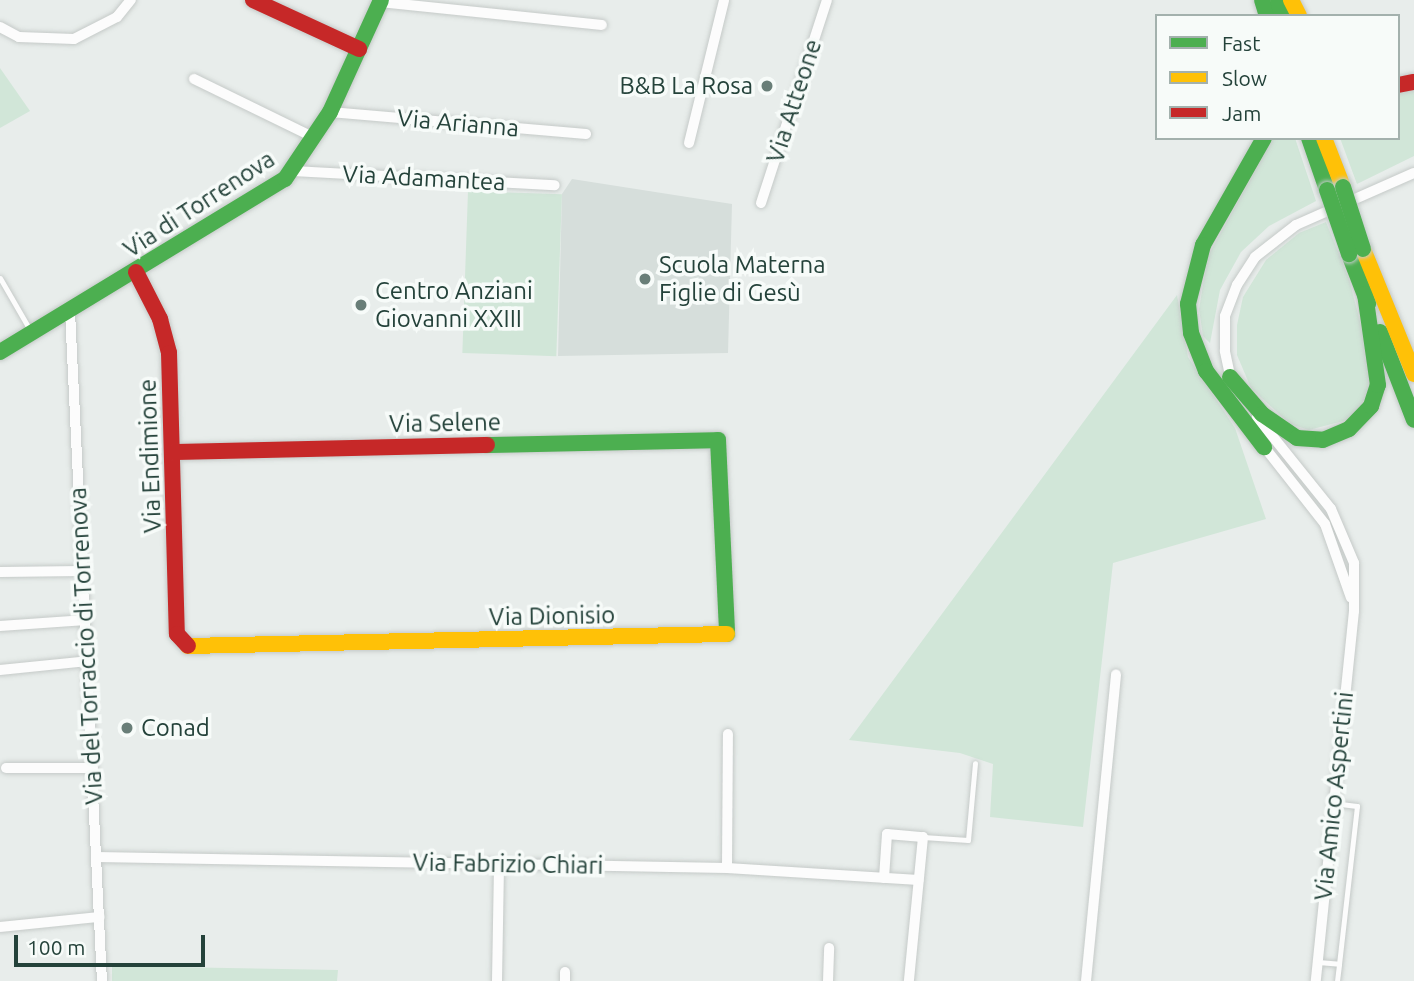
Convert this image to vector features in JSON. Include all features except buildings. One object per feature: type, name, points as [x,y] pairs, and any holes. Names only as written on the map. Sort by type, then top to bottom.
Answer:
[{"type":"street","points":[[0,27],[19,37],[74,39],[117,17],[131,0]]},
{"type":"street","points":[[689,144],[724,0]]},
{"type":"street","name":"Via Atteone","points":[[761,203],[827,0]]},
{"type":"street","points":[[257,1],[359,49]]},
{"type":"street","points":[[380,1],[602,25]]},
{"type":"street","name":"Via di Torrenova","points":[[0,352],[136,272],[293,171],[330,112],[380,1]]},
{"type":"street","points":[[194,79],[315,138]]},
{"type":"street","name":"Via Arianna","points":[[330,112],[586,134]]},
{"type":"street","points":[[1264,140],[1203,245],[1188,304],[1191,332],[1206,371],[1264,447]]},
{"type":"street","points":[[1310,140],[1335,189]]},
{"type":"street","points":[[1324,140],[1335,189],[1356,251],[1414,374]]},
{"type":"street","name":"Via Adamantea","points":[[293,171],[555,186]]},
{"type":"street","name":"Via Amico Aspertini","points":[[1354,611],[1328,530],[1264,447],[1230,377],[1225,316],[1240,279],[1255,257],[1296,225],[1414,173]]},
{"type":"street","points":[[1230,377],[1262,414],[1297,438],[1323,440],[1349,429],[1371,406],[1378,385],[1356,251]]},
{"type":"street","name":"Via Endimione","points":[[136,272],[166,340],[173,452],[177,634],[183,644]]},
{"type":"street","points":[[1365,294],[1414,420]]},
{"type":"street","name":"Via del Torraccio di Torrenova","points":[[70,311],[103,981]]},
{"type":"street","name":"Via Amico Aspertini","points":[[1230,377],[1315,485],[1344,530],[1354,563],[1354,611],[1316,981]]},
{"type":"street","name":"Via Selene","points":[[173,452],[718,440]]},
{"type":"street","name":"Via Dionisio","points":[[183,644],[194,648],[727,635],[718,440]]},
{"type":"street","points":[[0,572],[82,571]]},
{"type":"street","points":[[0,626],[86,620]]},
{"type":"street","points":[[0,670],[88,661]]},
{"type":"street","points":[[1086,981],[1116,674]]},
{"type":"street","points":[[727,868],[728,734]]},
{"type":"street","points":[[6,768],[93,768]]},
{"type":"street","points":[[884,878],[887,834],[923,837],[909,981]]},
{"type":"street","name":"Via Fabrizio Chiari","points":[[96,857],[727,868],[919,880]]},
{"type":"street","points":[[497,981],[499,864]]},
{"type":"street","points":[[0,927],[99,917]]},
{"type":"street","points":[[828,981],[829,948]]},
{"type":"lane","points":[[0,278],[32,333]]},
{"type":"lane","points":[[923,837],[968,840],[975,763]]},
{"type":"lane","points":[[1334,803],[1357,806],[1337,981]]},
{"type":"lane","points":[[1318,962],[1339,964]]},
{"type":"shaded area","name":"Scuola Materna Figlie di Gesù","points":[[572,179],[732,204],[728,353],[558,356],[562,194]]},
{"type":"green space","points":[[0,68],[30,111],[0,128]]},
{"type":"green space","points":[[1414,90],[1414,156],[1357,184],[1341,140],[1400,140],[1400,91]]},
{"type":"green space","points":[[1272,140],[1296,140],[1316,201],[1269,226],[1241,252],[1220,290],[1210,343],[1203,336],[1199,309],[1208,256]]},
{"type":"green space","points":[[468,191],[562,194],[556,356],[462,353]]},
{"type":"green space","points":[[1326,222],[1349,279],[1367,349],[1370,388],[1361,406],[1347,420],[1309,430],[1290,424],[1251,388],[1237,355],[1237,325],[1243,297],[1266,260],[1299,233]]},
{"type":"green space","points":[[1177,295],[1188,357],[1235,428],[1266,519],[1113,563],[1083,827],[990,817],[993,764],[960,753],[849,740]]},
{"type":"green space","points":[[112,966],[338,970],[337,981],[112,981]]},
{"type":"traffic: fast","points":[[0,352],[285,179],[330,112],[381,0]]},
{"type":"traffic: fast","points":[[1262,0],[1266,14]]},
{"type":"traffic: fast","points":[[1278,0],[1282,14]]},
{"type":"traffic: fast","points":[[1263,140],[1203,245],[1188,304],[1191,333],[1206,371],[1264,447]]},
{"type":"traffic: fast","points":[[1310,140],[1327,190]]},
{"type":"traffic: fast","points":[[1343,187],[1363,249]]},
{"type":"traffic: fast","points":[[1327,190],[1349,254]]},
{"type":"traffic: fast","points":[[1349,254],[1368,303]]},
{"type":"traffic: fast","points":[[1230,377],[1262,414],[1297,438],[1323,440],[1349,429],[1371,406],[1378,385],[1365,294]]},
{"type":"traffic: fast","points":[[1380,332],[1414,420]]},
{"type":"traffic: fast","points":[[487,445],[718,440],[727,634]]},
{"type":"traffic: slow","points":[[1291,0],[1298,14]]},
{"type":"traffic: slow","points":[[1325,140],[1343,187]]},
{"type":"traffic: slow","points":[[1363,249],[1414,374]]},
{"type":"traffic: slow","points":[[188,646],[727,634]]},
{"type":"traffic: jam","points":[[253,0],[359,49]]},
{"type":"traffic: jam","points":[[1400,85],[1414,82]]},
{"type":"traffic: jam","points":[[136,272],[160,319],[169,353],[177,634],[188,646]]},
{"type":"traffic: jam","points":[[173,452],[487,445]]},
{"type":"place","name":"B&B La Rosa","points":[[767,86]]},
{"type":"place","name":"Scuola Materna Figlie di Gesù","points":[[645,279]]},
{"type":"place","name":"Centro Anziani Giovanni XXIII","points":[[361,305]]},
{"type":"place","name":"Conad","points":[[127,728]]}]
